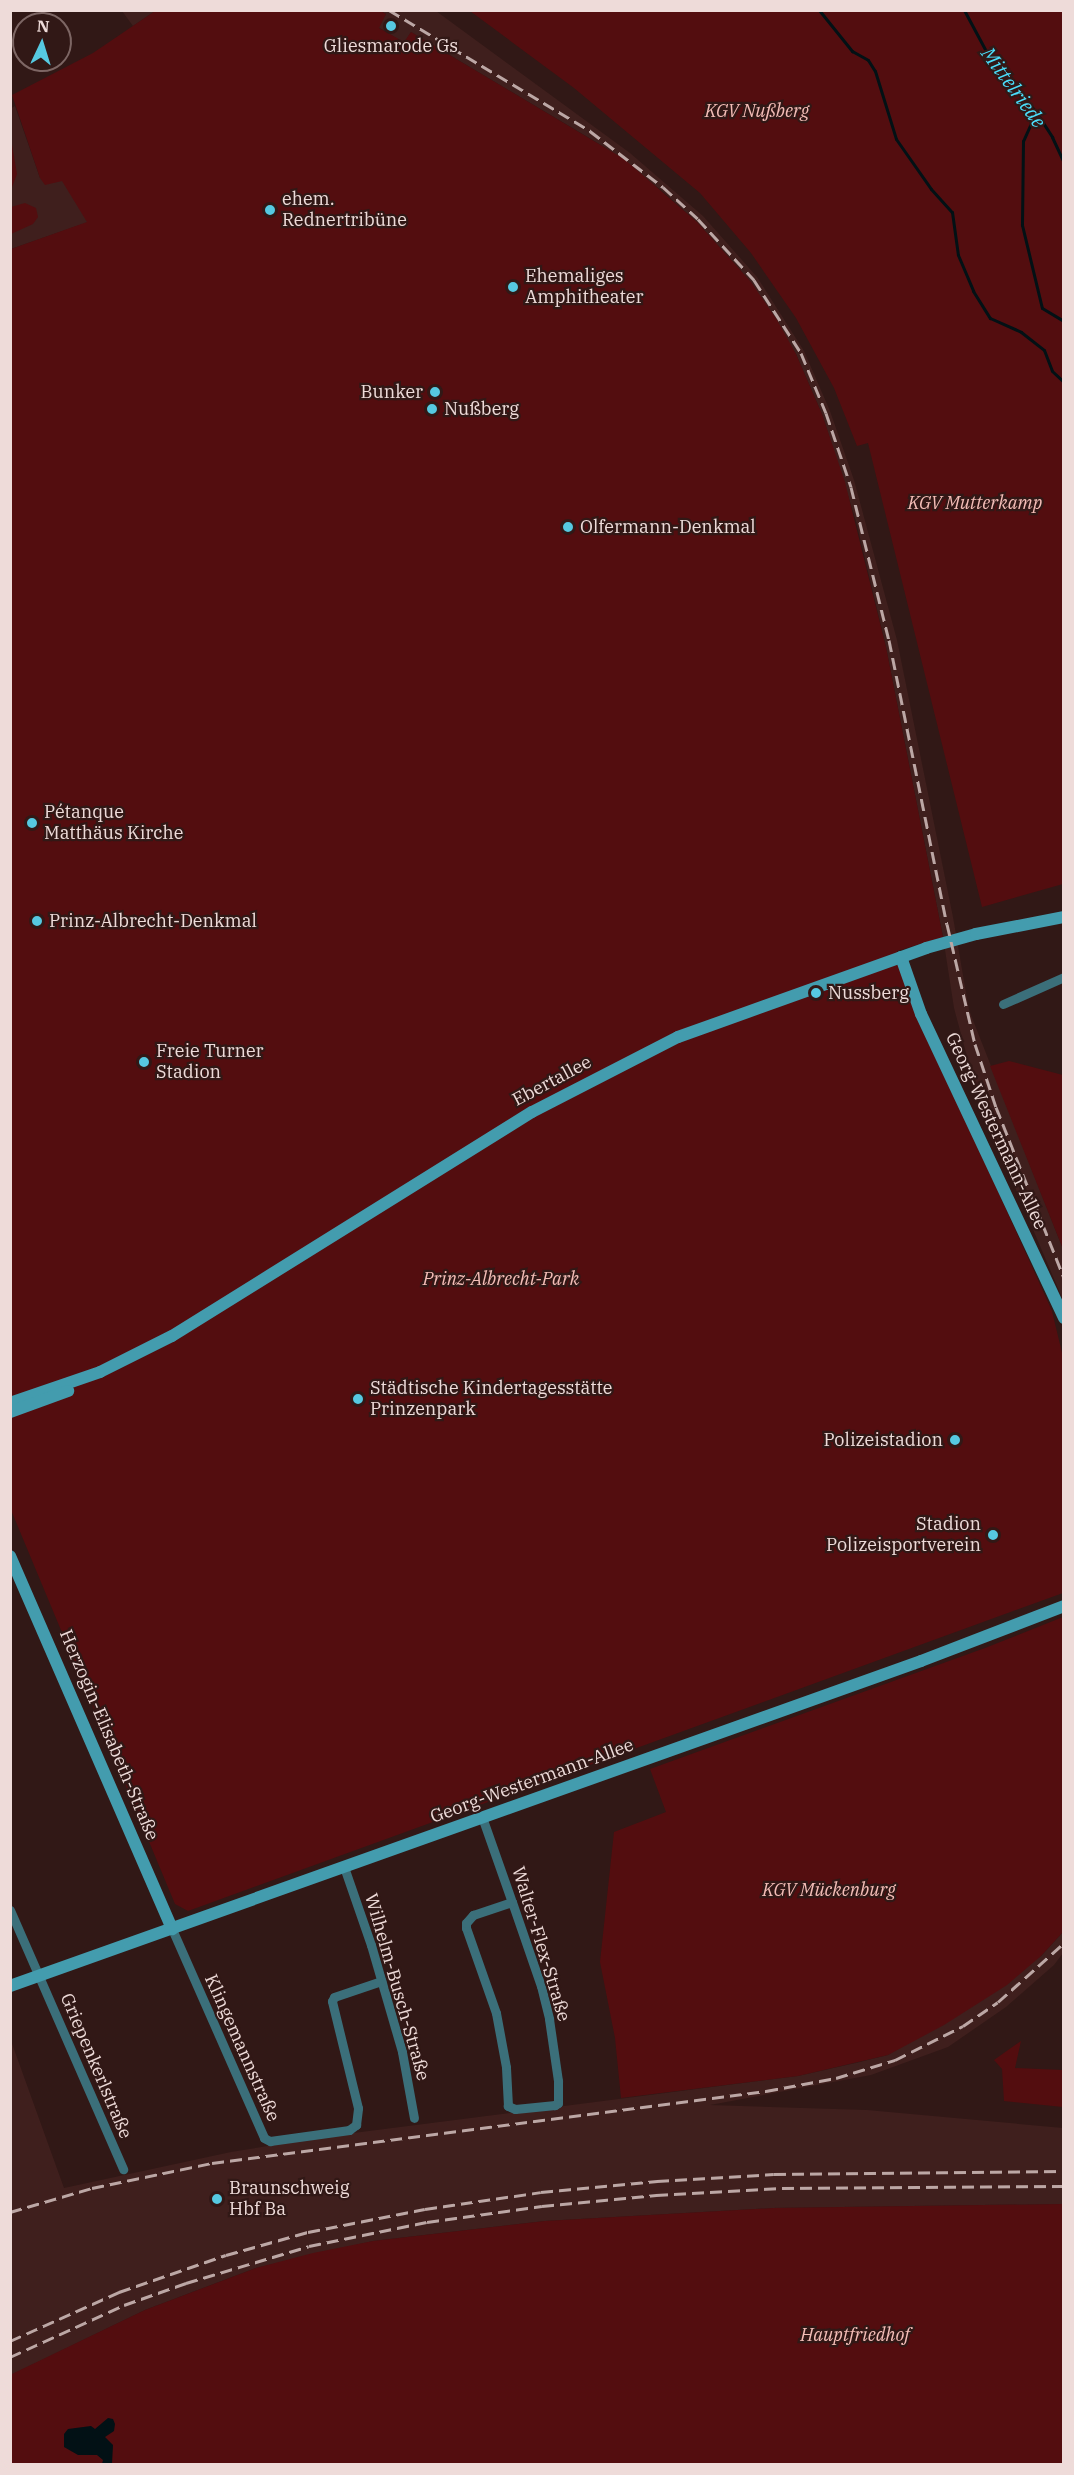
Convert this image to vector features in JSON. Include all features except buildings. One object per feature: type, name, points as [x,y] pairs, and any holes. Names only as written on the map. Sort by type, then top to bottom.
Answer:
[{"type":"street","name":"Ebertallee","points":[[10,1412],[58,1395],[172,1336],[521,1118],[678,1037],[936,945],[1064,917]]},
{"type":"street","name":"Georg-Westermann-Allee","points":[[901,957],[921,1014],[1064,1318]]},
{"type":"street","points":[[1003,1004],[1064,977]]},
{"type":"street","name":"Ebertallee","points":[[10,1402],[100,1372]]},
{"type":"street","name":"Herzogin-Elisabeth-Straße","points":[[10,1556],[172,1929]]},
{"type":"street","name":"Georg-Westermann-Allee","points":[[10,1986],[921,1661],[1064,1606]]},
{"type":"street","name":"Walter-Flex-Straße","points":[[482,1817],[512,1902],[549,2019],[558,2081],[558,2103],[555,2105],[515,2109],[508,2106],[506,2067],[499,2024],[466,1923],[473,1915],[512,1902]]},
{"type":"street","name":"Wilhelm-Busch-Straße","points":[[344,1868],[402,2052],[414,2118]]},
{"type":"street","name":"Griepenkerlstraße","points":[[10,1910],[123,2169]]},
{"type":"street","name":"Klingemannstraße","points":[[172,1929],[264,2138],[270,2141],[349,2130],[356,2125],[358,2108],[332,2001],[334,1997],[381,1981]]},
{"type":"shaded area","points":[[122,11],[155,11],[133,26]]},
{"type":"shaded area","points":[[381,11],[436,11],[630,153],[703,216],[757,277],[804,351],[830,411],[854,480],[897,640],[953,917],[969,1010],[1063,1249],[1063,1300],[980,1105],[954,1008],[943,937],[886,647],[856,521],[822,414],[796,354],[751,282],[697,222],[661,190],[606,148],[411,32],[404,43],[378,27],[386,14]]},
{"type":"shaded area","points":[[15,106],[40,178],[73,168],[97,219],[11,249],[10,109]]},
{"type":"shaded area","points":[[1063,1932],[1063,1953],[1054,1965],[1006,2007],[948,2047],[871,2075],[710,2105],[867,2110],[1063,2128],[1063,2204],[773,2208],[545,2221],[373,2241],[256,2268],[145,2310],[11,2375],[10,2038],[64,2188],[231,2152],[322,2137],[798,2076],[888,2055],[1041,1956]]},
{"type":"shaded area","points":[[108,2418],[113,2419],[115,2424],[114,2431],[105,2437],[113,2445],[112,2464],[102,2464],[103,2460],[97,2455],[78,2455],[64,2447],[64,2434],[68,2429],[91,2426],[95,2429]]},
{"type":"green space","name":"Prinz-Albrecht-Park","points":[[155,11],[381,11],[386,14],[379,28],[404,42],[411,32],[624,159],[697,222],[751,282],[777,320],[796,354],[822,414],[845,482],[886,647],[943,937],[897,951],[905,986],[1052,1311],[1063,1357],[1063,1593],[188,1911],[175,1904],[11,1510],[11,249],[87,222],[62,181],[45,185],[40,178],[12,95],[56,72],[72,72],[72,64],[93,53]]},
{"type":"green space","points":[[470,11],[1063,11],[1063,884],[982,907],[868,443],[857,446],[834,388],[796,318],[751,253],[700,193],[574,88]]},
{"type":"green space","points":[[10,133],[17,174],[11,190],[10,190]]},
{"type":"green space","points":[[25,203],[36,208],[38,217],[33,224],[11,234],[11,207]]},
{"type":"green space","points":[[1009,1061],[1063,1075],[1063,1249],[990,1066]]},
{"type":"green space","name":"KGV Mückenburg","points":[[1063,1617],[1063,1932],[1041,1956],[1007,1985],[944,2025],[888,2055],[798,2076],[621,2098],[615,2038],[600,1962],[614,1832],[666,1812],[650,1769],[985,1648]]},
{"type":"green space","points":[[1021,2041],[1015,2068],[1063,2070],[1063,2107],[1004,2101],[1002,2069],[994,2060]]},
{"type":"green space","name":"Hauptfriedhof","points":[[1063,2204],[1063,2464],[11,2464],[10,2375],[145,2310],[256,2268],[313,2253],[373,2241],[545,2221],[773,2208]]},
{"type":"waterway","points":[[819,10],[852,51],[868,60],[875,71],[896,139],[931,189],[952,212],[958,255],[973,291],[990,318],[1021,332],[1044,350],[1052,371],[1064,382]]},
{"type":"waterway","name":"Mittelriede","points":[[964,10],[986,51],[1036,112],[1052,137],[1064,163]]},
{"type":"waterway","points":[[1036,112],[1023,141],[1022,225],[1042,308],[1064,321]]},
{"type":"railway","points":[[389,10],[590,131],[663,187],[698,219],[754,280],[801,353],[826,413],[851,487],[889,640],[947,924],[975,1044],[996,1107],[1064,1278]]},
{"type":"railway","points":[[10,2212],[92,2188],[212,2163],[766,2091],[836,2078],[895,2060],[963,2026],[998,2002],[1064,1943]]},
{"type":"railway","points":[[10,2341],[119,2292],[226,2255],[308,2232],[425,2209],[541,2192],[657,2181],[774,2174],[1064,2171]]},
{"type":"railway","points":[[10,2357],[124,2305],[186,2283],[309,2246],[427,2222],[542,2206],[656,2195],[782,2188],[1064,2186]]},
{"type":"place","name":"Gliesmarode Gs","points":[[391,26]]},
{"type":"place","name":"ehem. Rednertribüne","points":[[270,210]]},
{"type":"place","name":"Ehemaliges Amphitheater","points":[[513,287]]},
{"type":"place","name":"Bunker","points":[[435,392]]},
{"type":"place","name":"Nußberg","points":[[432,409]]},
{"type":"place","name":"Olfermann-Denkmal","points":[[568,527]]},
{"type":"place","name":"Pétanque Matthäus Kirche","points":[[32,823]]},
{"type":"place","name":"Prinz-Albrecht-Denkmal","points":[[37,921]]},
{"type":"place","name":"Nussberg","points":[[816,993]]},
{"type":"place","name":"Freie Turner Stadion","points":[[144,1062]]},
{"type":"place","name":"Städtische Kindertagesstätte Prinzenpark","points":[[358,1399]]},
{"type":"place","name":"Polizeistadion","points":[[955,1440]]},
{"type":"place","name":"Stadion Polizeisportverein","points":[[993,1535]]},
{"type":"place","name":"Braunschweig Hbf Ba","points":[[217,2199]]},
{"type":"park label","name":"KGV Nußberg","points":[[757,111]]},
{"type":"park label","name":"KGV Mutterkamp","points":[[975,503]]}]
